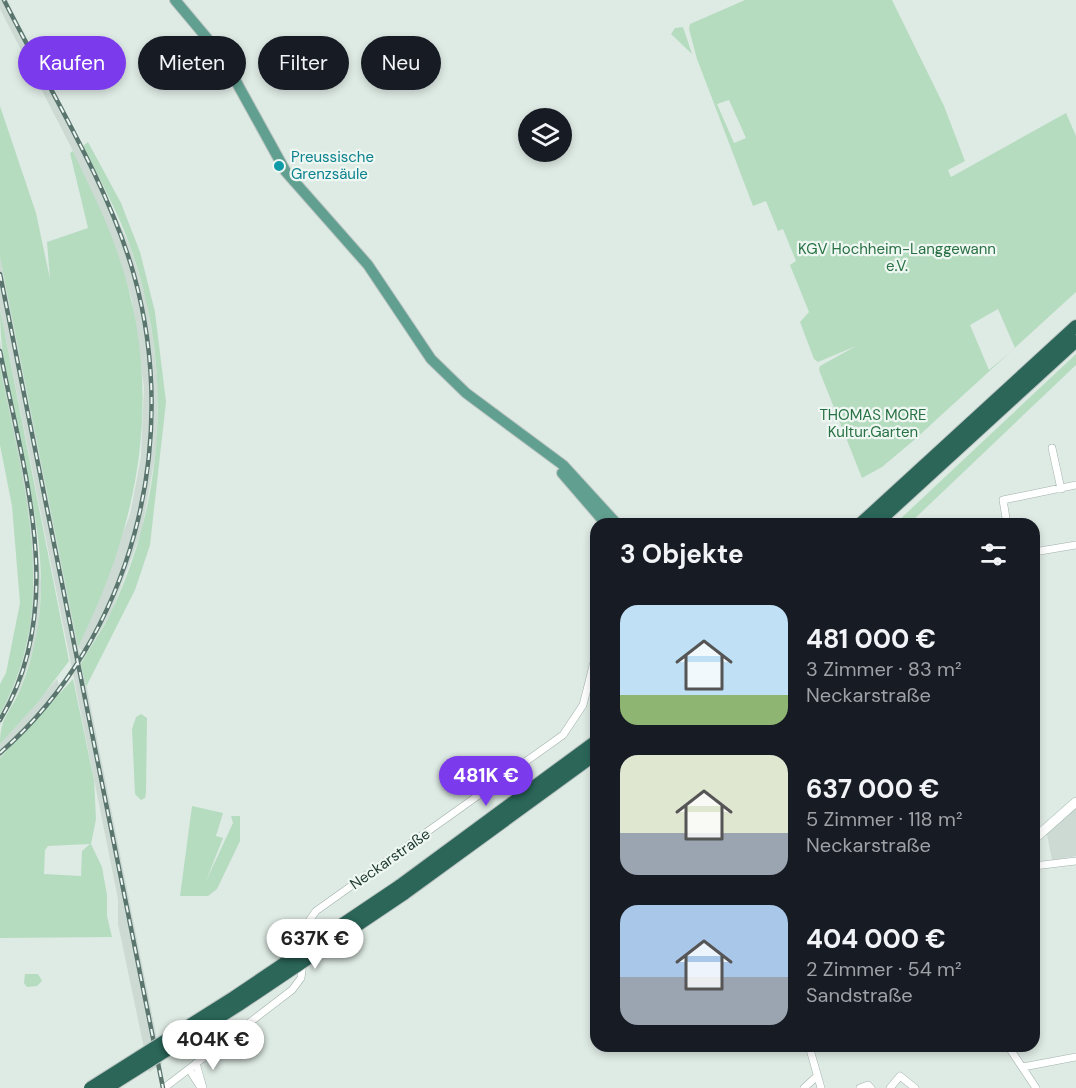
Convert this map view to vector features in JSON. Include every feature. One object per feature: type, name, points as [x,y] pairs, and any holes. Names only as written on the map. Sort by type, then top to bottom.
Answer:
[{"type":"highway","points":[[867,518],[1076,326]]},
{"type":"highway","points":[[883,518],[1076,341]]},
{"type":"highway","points":[[859,518],[886,501]]},
{"type":"highway","points":[[90,1088],[401,890],[590,746]]},
{"type":"highway","points":[[107,1088],[248,999],[590,758]]},
{"type":"main road","points":[[175,0],[222,56],[276,156],[302,192],[368,265],[431,359],[466,393],[570,472],[612,518]]},
{"type":"main road","points":[[532,443],[601,518]]},
{"type":"main road","points":[[1040,826],[1076,793]]},
{"type":"main road","points":[[1040,834],[1076,802]]},
{"type":"street","points":[[1052,448],[1061,489]]},
{"type":"street","points":[[1006,518],[1003,500],[1076,485]]},
{"type":"street","points":[[1040,551],[1076,545]]},
{"type":"street","name":"Neckarstraße","points":[[164,1088],[296,986],[302,972],[304,928],[316,911],[563,735],[583,705],[590,678]]},
{"type":"street","points":[[1040,865],[1076,861]]},
{"type":"street","points":[[810,1052],[821,1088]]},
{"type":"street","points":[[1012,1052],[1036,1088]]},
{"type":"street","points":[[1023,1067],[1076,1058]]},
{"type":"street","points":[[196,1063],[202,1088]]},
{"type":"street","points":[[189,1069],[202,1088]]},
{"type":"street","points":[[890,1088],[900,1076],[915,1088]]},
{"type":"street","points":[[804,1088],[816,1077]]},
{"type":"street","points":[[860,1088],[868,1085],[871,1088]]},
{"type":"shaded area","points":[[0,0],[7,0],[26,36],[18,36],[18,44],[0,9]]},
{"type":"shaded area","points":[[42,90],[53,90],[130,246],[146,298],[153,340],[158,386],[157,445],[142,530],[111,613],[86,654],[79,648],[162,1064],[149,1072],[118,924],[118,899],[0,309],[0,257],[78,646],[130,515],[141,457],[144,387],[132,300],[117,251],[73,151]]},
{"type":"shaded area","points":[[0,341],[34,516],[41,584],[39,627],[34,648],[20,689],[0,725],[0,714],[15,686],[27,646],[34,583],[29,517],[0,366]]},
{"type":"shaded area","points":[[57,679],[61,691],[0,758],[0,744]]},
{"type":"shaded area","points":[[1076,808],[1076,856],[1052,860],[1047,834]]},
{"type":"green space","name":"KGV Hochheim-Langgewann e.V.","points":[[745,0],[892,0],[944,106],[965,161],[948,170],[951,177],[1066,113],[1076,136],[1076,292],[1015,348],[998,309],[970,325],[989,370],[1011,351],[913,441],[882,467],[862,478],[819,370],[820,366],[856,346],[818,362],[814,359],[800,322],[809,312],[790,265],[796,261],[783,229],[778,231],[766,201],[753,206],[697,59],[689,29],[690,24]],"holes":[[[729,100],[746,138],[734,143],[717,104]]]},
{"type":"green space","points":[[683,27],[692,54],[671,34],[675,28]]},
{"type":"green space","points":[[0,106],[36,213],[50,279],[47,242],[88,228],[70,153],[73,151],[117,251],[132,303],[140,354],[143,404],[139,454],[131,503],[117,552],[78,647],[0,257]]},
{"type":"green space","points":[[88,142],[121,203],[140,252],[155,312],[166,402],[150,545],[135,590],[86,687],[81,664],[111,612],[129,569],[143,525],[152,479],[157,433],[157,386],[153,340],[144,294],[121,222],[83,146]]},
{"type":"green space","points":[[0,309],[69,661],[38,702],[0,744],[4,721],[20,690],[33,651],[40,611],[41,584],[35,515],[6,378]]},
{"type":"green space","points":[[1076,354],[1076,365],[915,518],[901,518]]},
{"type":"green space","points":[[0,366],[26,498],[32,542],[33,586],[29,630],[19,672],[0,714],[0,684],[6,673],[20,603],[12,506],[0,445]]},
{"type":"green space","points":[[73,679],[94,780],[96,819],[91,844],[102,867],[107,895],[107,916],[112,937],[0,938],[0,758]],"holes":[[[90,844],[82,851],[81,876],[44,874],[45,850],[48,846]]]},
{"type":"green space","points":[[141,714],[147,718],[146,792],[145,798],[141,800],[135,794],[132,729],[136,717]]},
{"type":"green space","points":[[192,806],[223,813],[216,836],[223,838],[206,881],[233,823],[231,816],[240,816],[240,841],[217,889],[208,896],[180,896]]},
{"type":"green space","points":[[25,974],[38,974],[42,981],[37,986],[27,987],[24,983]]},
{"type":"railway","points":[[0,753],[46,706],[84,653],[113,595],[134,534],[147,469],[152,404],[147,339],[134,275],[123,240],[93,170],[4,0]]},
{"type":"railway","points":[[0,274],[163,1088]]},
{"type":"railway","points":[[0,351],[28,490],[34,538],[36,585],[32,631],[21,676],[0,720]]},
{"type":"place","name":"Preussische Grenzsäule","points":[[279,166]]},
{"type":"park label","name":"THOMAS MORE Kultur.Garten","points":[[873,424]]}]
